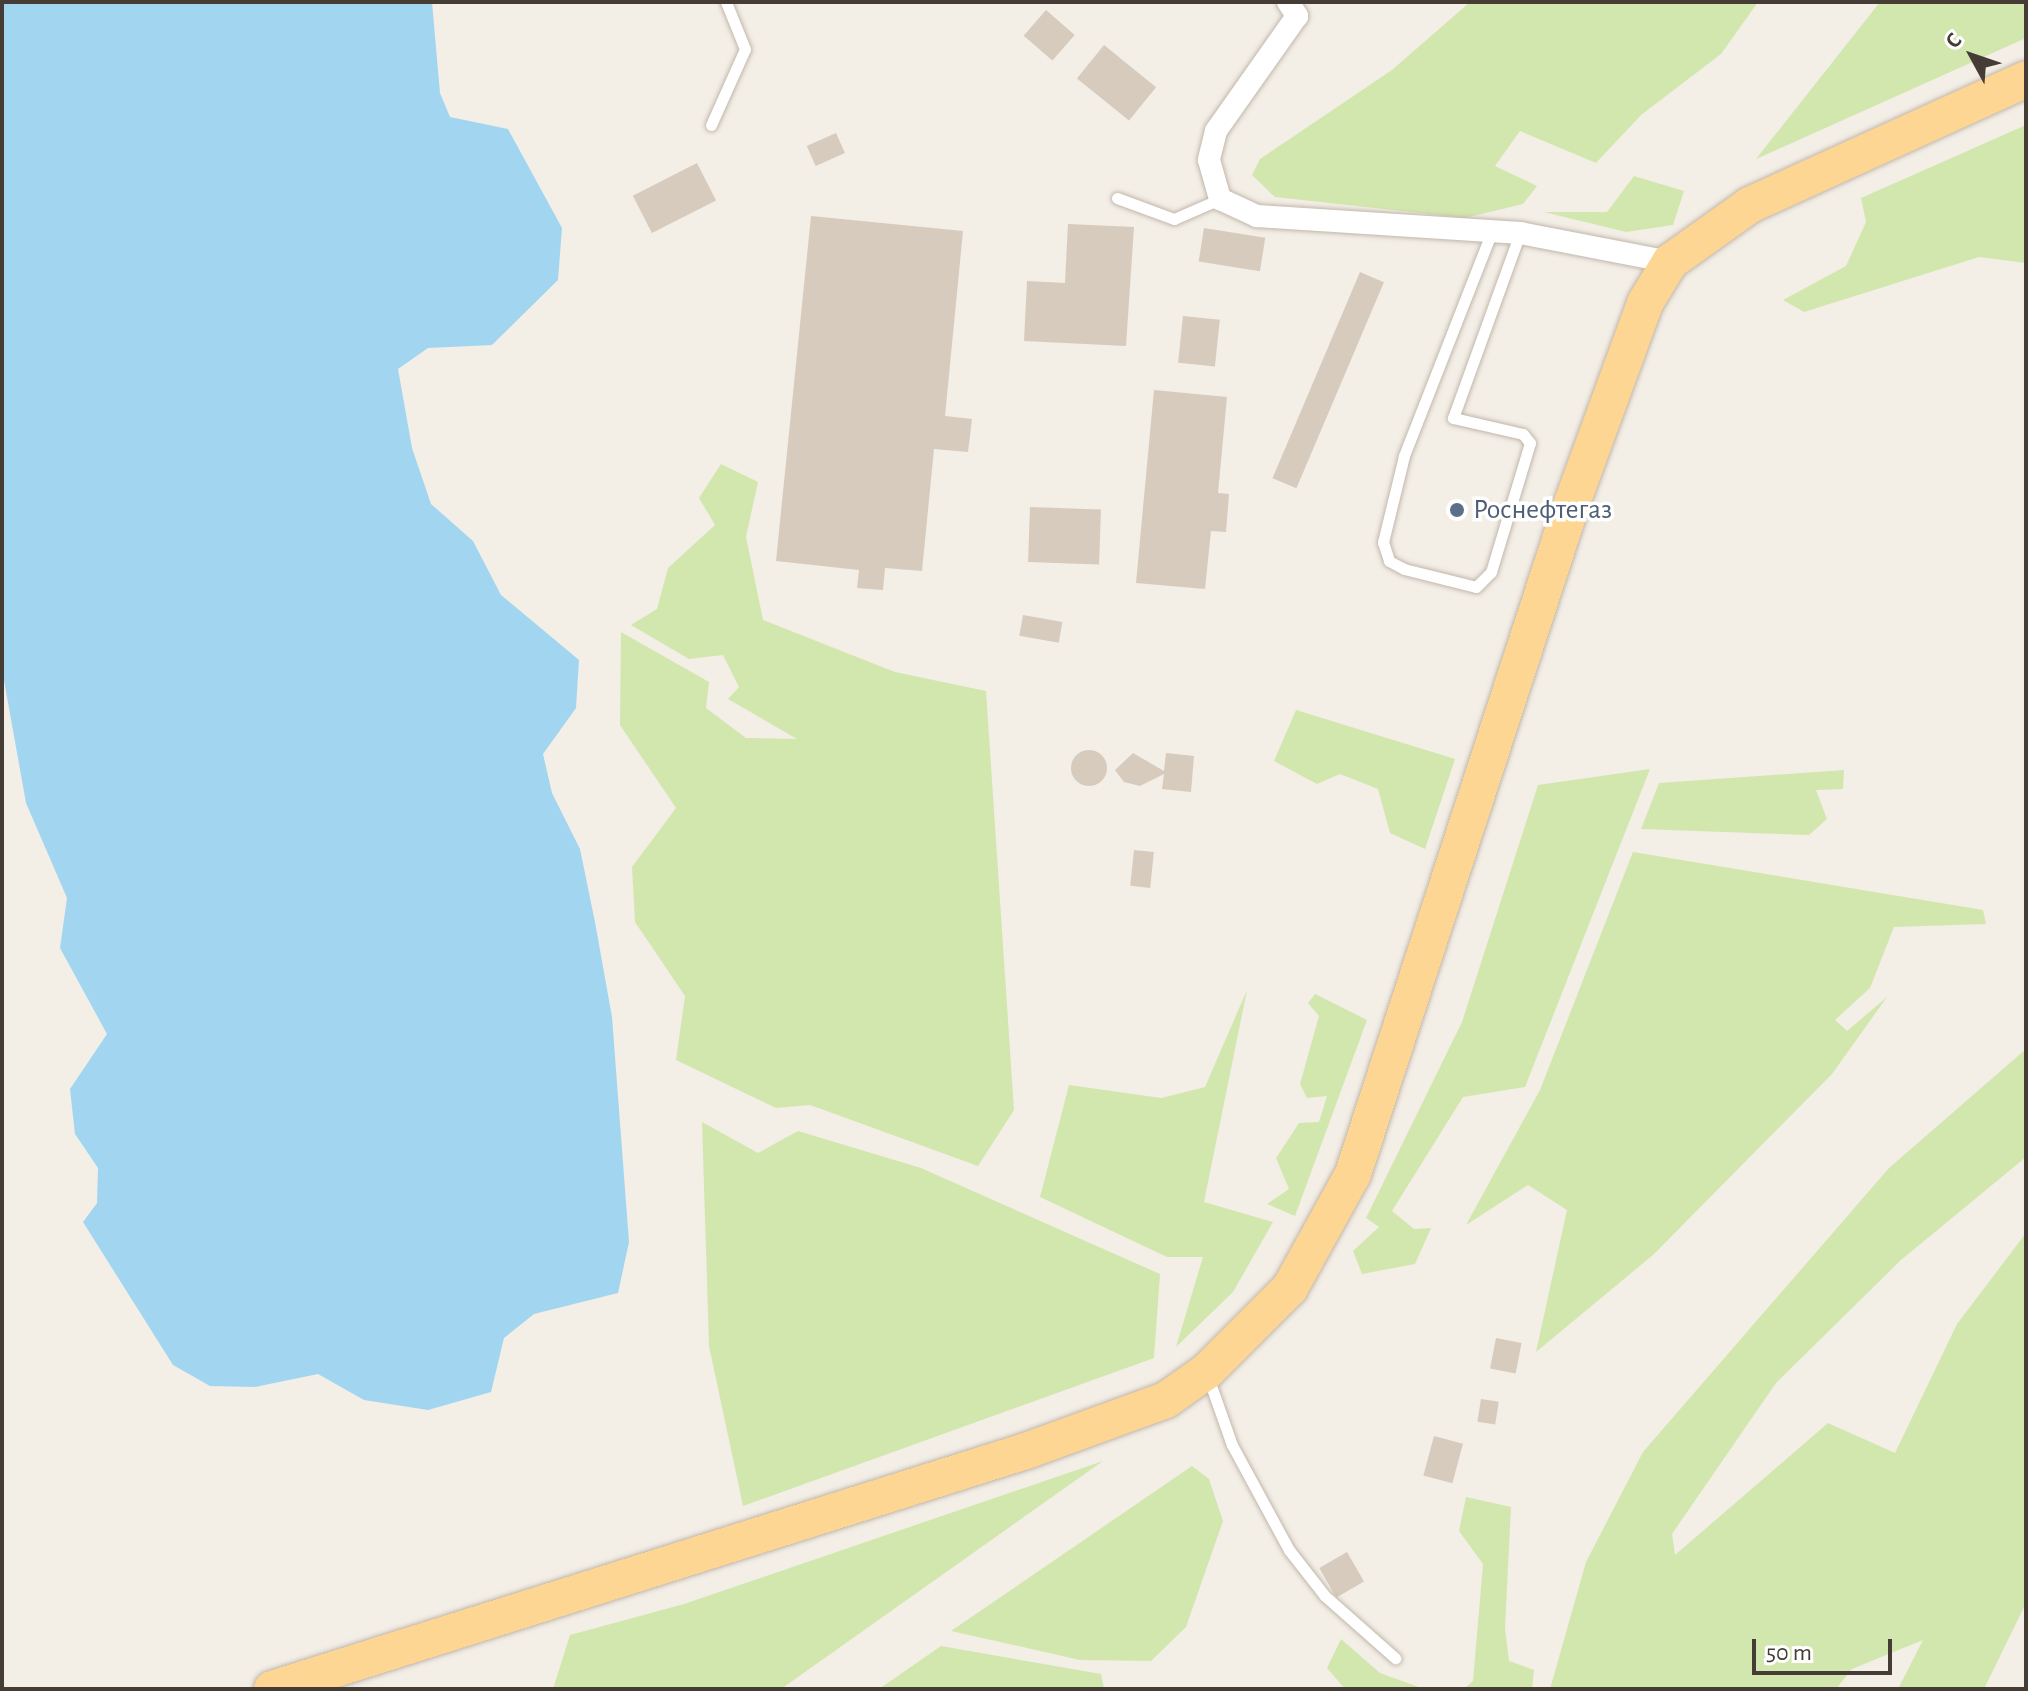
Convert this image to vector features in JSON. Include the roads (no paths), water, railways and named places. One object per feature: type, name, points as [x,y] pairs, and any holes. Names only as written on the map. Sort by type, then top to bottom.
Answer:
[{"type":"main road","points":[[272,1689],[1026,1451],[1166,1400],[1207,1371],[1290,1288],[1353,1174],[1572,503],[1645,303],[1670,262],[1750,205],[2026,79]]},
{"type":"street","points":[[1297,7],[1216,131],[1209,160],[1220,199],[1257,216],[1520,233],[1670,262]]},
{"type":"lane","points":[[711,125],[745,49],[726,2]]},
{"type":"lane","points":[[1117,198],[1174,219],[1220,199]]},
{"type":"lane","points":[[1492,231],[1413,430],[1383,542],[1389,561],[1404,569],[1476,587],[1491,572],[1530,443],[1523,434],[1453,418],[1520,233]]},
{"type":"lane","points":[[1207,1371],[1232,1445],[1289,1550],[1325,1596],[1395,1658]]},
{"type":"water","points":[[2,2],[432,2],[440,93],[450,117],[508,129],[562,228],[558,280],[492,345],[428,348],[398,369],[412,448],[431,504],[473,541],[501,595],[579,660],[576,708],[543,754],[552,793],[580,849],[612,1017],[629,1242],[618,1293],[534,1314],[504,1338],[491,1392],[428,1410],[364,1400],[318,1374],[255,1387],[210,1386],[173,1365],[83,1222],[97,1203],[98,1168],[75,1134],[70,1089],[107,1034],[60,948],[67,898],[26,803],[2,669]]},
{"type":"place","name":"Роснефтегаз","points":[[1457,510]]}]
